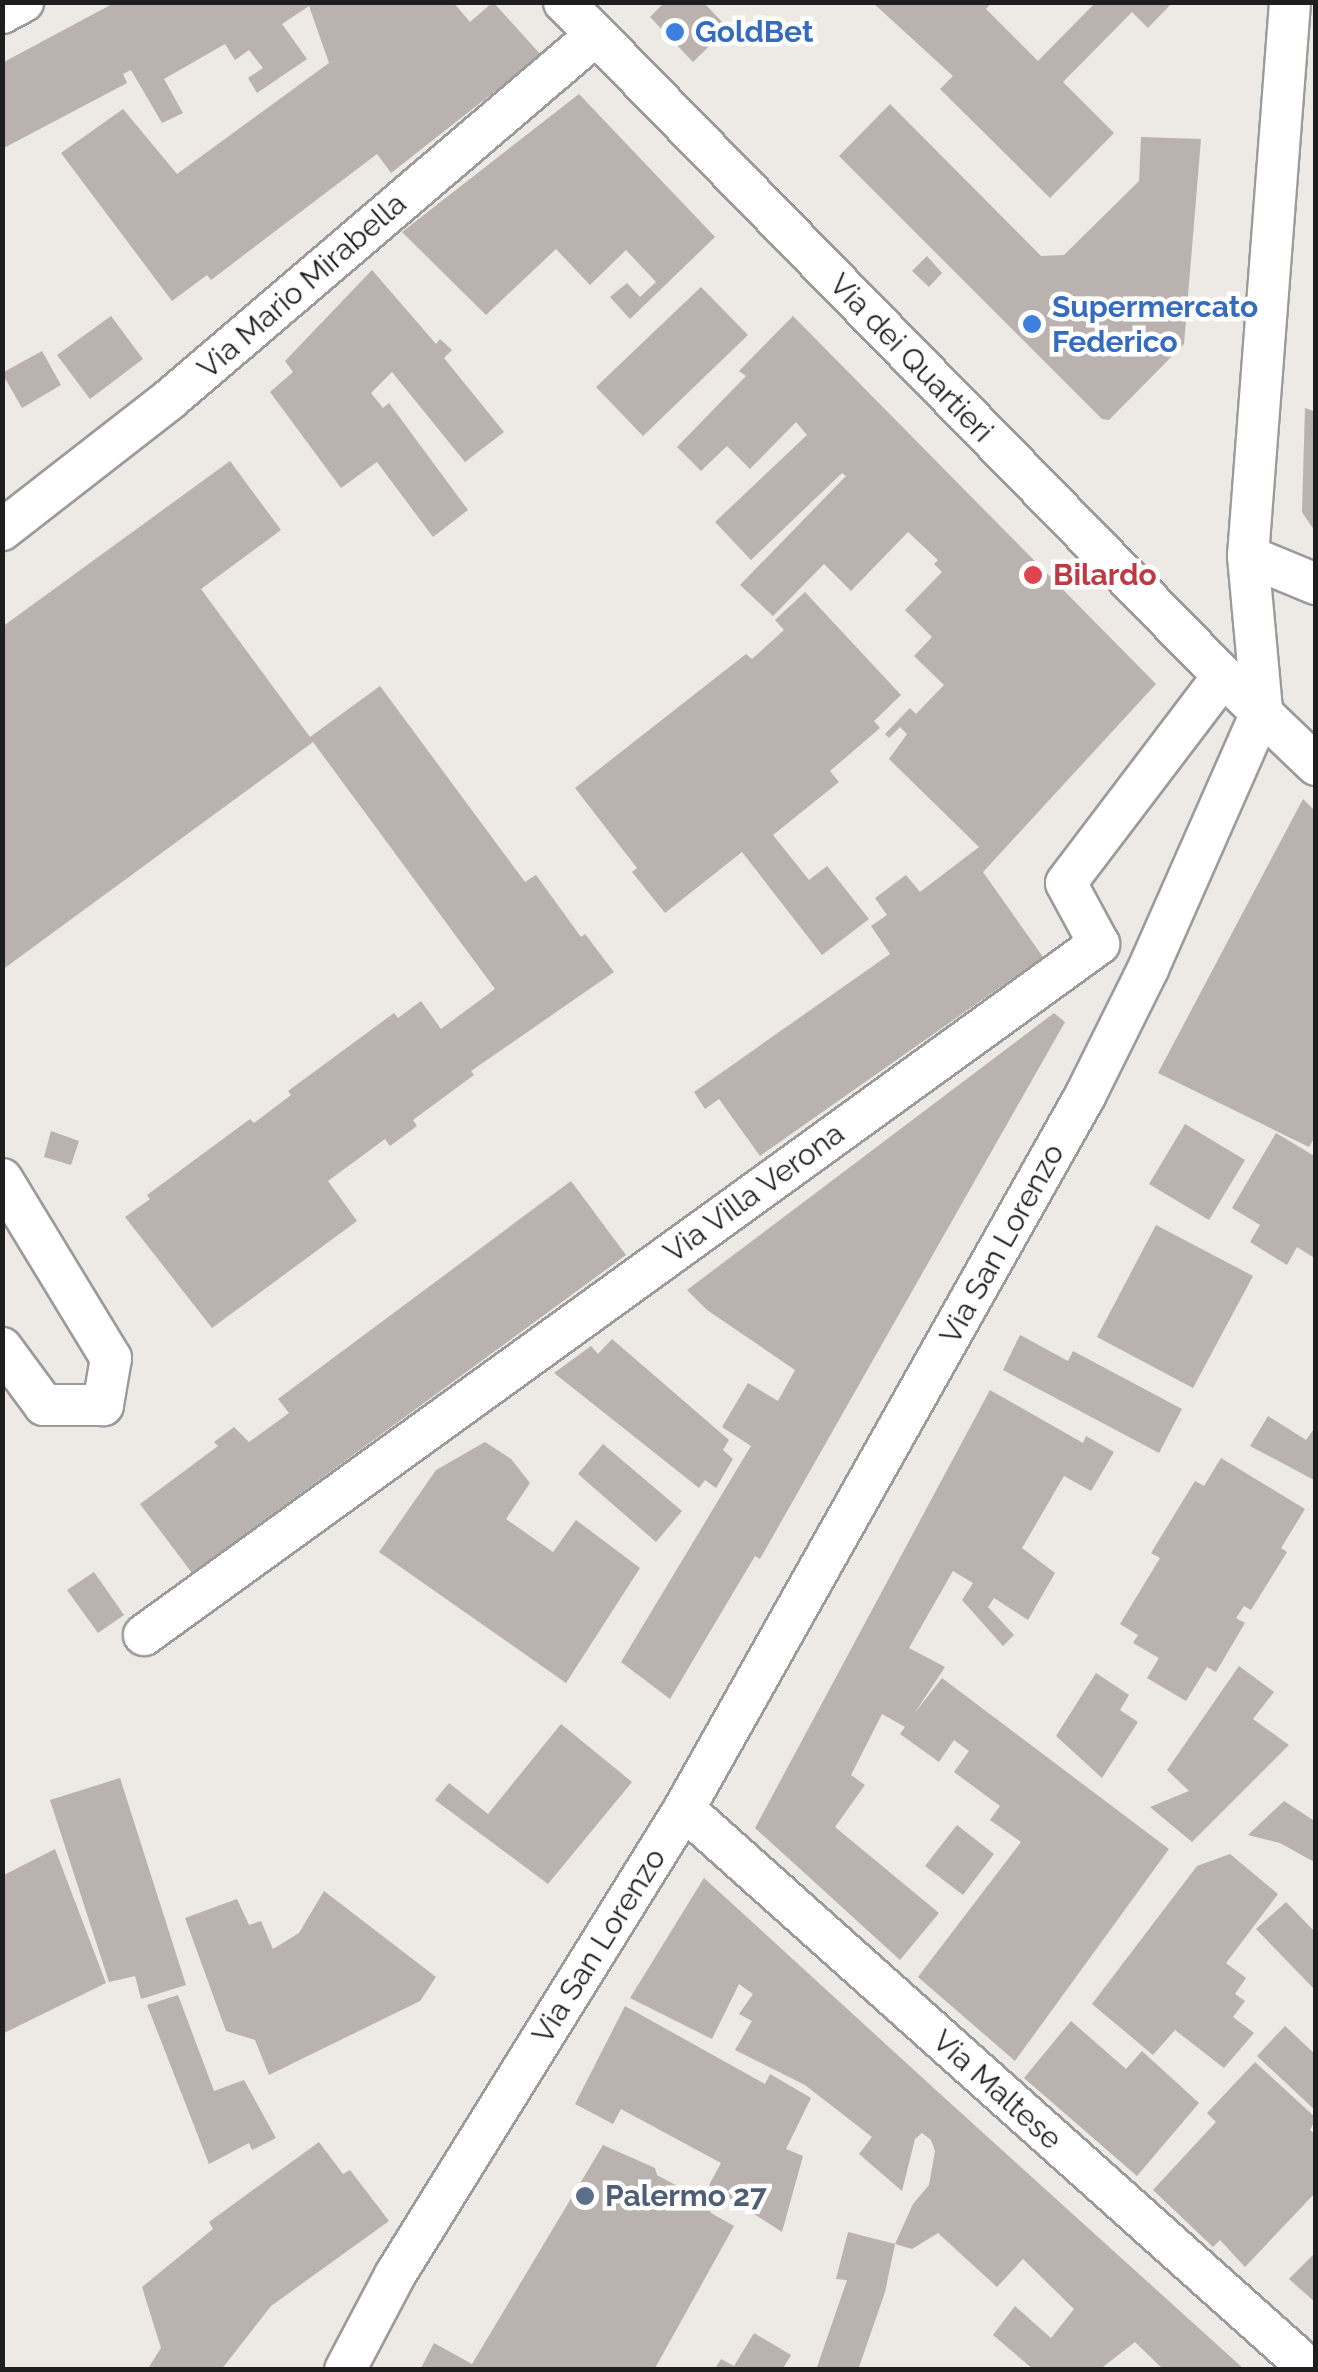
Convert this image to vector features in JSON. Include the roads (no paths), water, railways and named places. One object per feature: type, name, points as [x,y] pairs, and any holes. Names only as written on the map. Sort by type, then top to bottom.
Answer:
[{"type":"street","points":[[2,14],[23,2]]},
{"type":"street","name":"Via dei Quartieri","points":[[564,2],[1223,676],[1316,765]]},
{"type":"street","name":"Via San Lorenzo","points":[[344,2370],[396,2275],[684,1809],[1078,1109],[1148,970],[1262,710],[1248,556],[1290,2]]},
{"type":"street","name":"Via Mario Mirabella","points":[[2,530],[170,399],[596,35]]},
{"type":"street","points":[[1248,556],[1316,584]]},
{"type":"street","points":[[1148,970],[1099,944],[1066,883],[1223,676]]},
{"type":"street","name":"Via Villa Verona","points":[[144,1635],[1099,944]]},
{"type":"street","points":[[2,1179],[111,1358],[103,1406],[44,1405],[2,1348]]},
{"type":"street","name":"Via Maltese","points":[[684,1809],[1311,2370]]},
{"type":"place","name":"GoldBet","points":[[675,32]]},
{"type":"place","name":"Supermercato Federico","points":[[1032,324]]},
{"type":"place","name":"Bilardo","points":[[1033,575]]},
{"type":"place","name":"Palermo 27","points":[[585,2196]]}]
